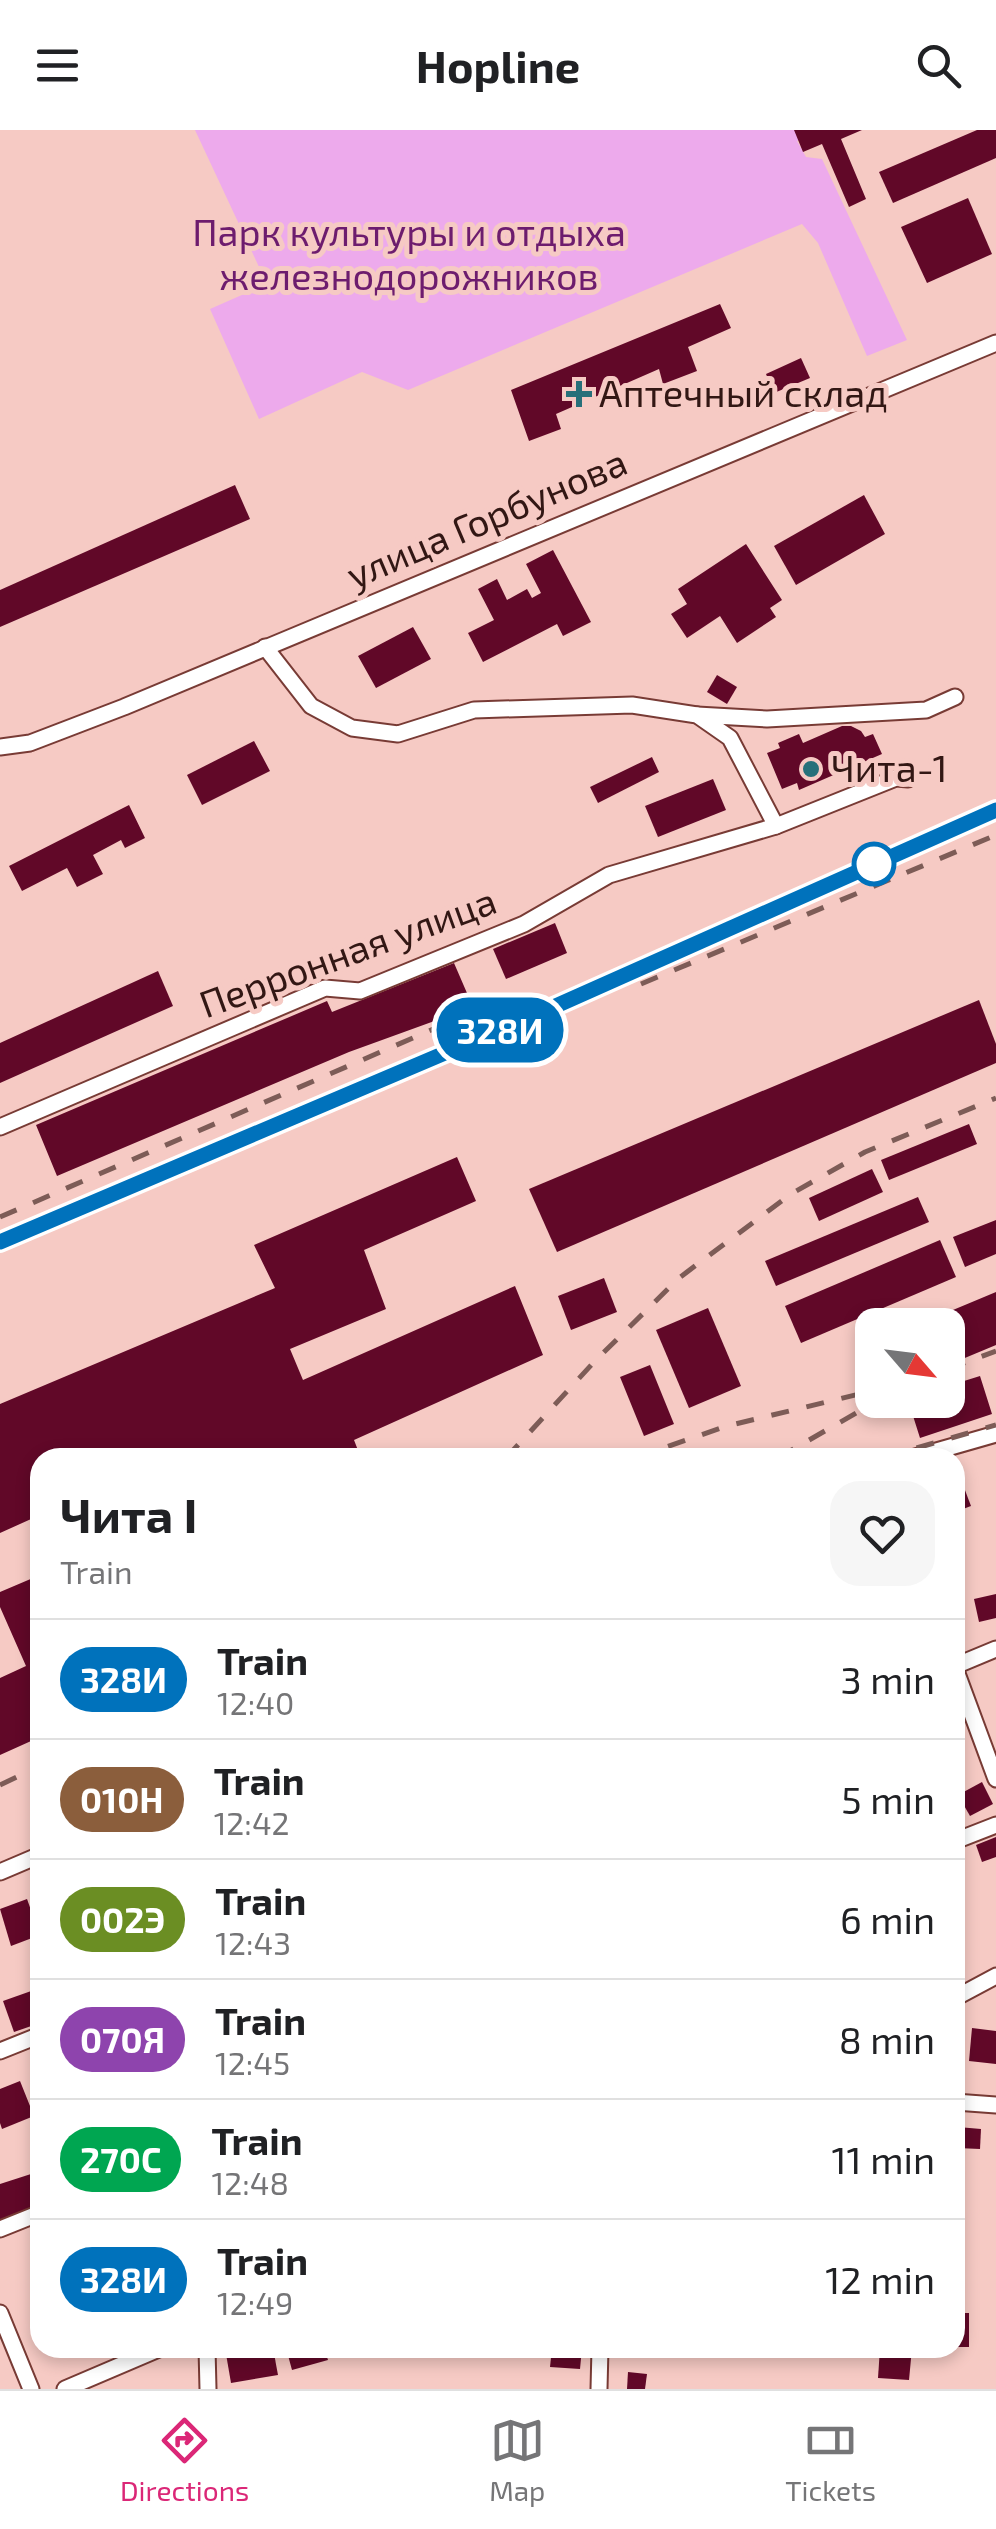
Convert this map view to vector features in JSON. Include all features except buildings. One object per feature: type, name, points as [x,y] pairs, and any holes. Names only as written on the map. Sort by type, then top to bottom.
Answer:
[{"type":"street","name":"улица Горбунова","points":[[0,747],[30,743],[265,648],[996,343]]},
{"type":"street","points":[[265,648],[311,706],[352,728],[398,734],[474,710],[632,705],[698,715],[768,719],[926,710],[955,698]]},
{"type":"street","points":[[698,715],[730,738],[776,826]]},
{"type":"street","name":"Перронная улица","points":[[0,1127],[326,988],[360,991],[476,944],[524,924],[609,875],[776,826],[896,778],[908,779]]},
{"type":"street","points":[[947,1448],[996,1434]]},
{"type":"street","points":[[965,1663],[996,1649]]},
{"type":"street","points":[[965,1694],[996,1779]]},
{"type":"street","points":[[965,1837],[996,1825]]},
{"type":"street","points":[[0,1872],[30,1859]]},
{"type":"street","points":[[965,1993],[996,1976]]},
{"type":"street","points":[[0,2051],[30,2039]]},
{"type":"street","points":[[965,2102],[996,2104]]},
{"type":"street","points":[[0,2229],[30,2217]]},
{"type":"street","points":[[0,2313],[31,2389]]},
{"type":"street","points":[[66,2389],[138,2358]]},
{"type":"street","points":[[207,2358],[208,2389]]},
{"type":"street","points":[[599,2389],[600,2358]]},
{"type":"green space","name":"Парк культуры и отдыха железнодорожников","points":[[195,130],[826,130],[797,141],[806,157],[822,159],[907,340],[867,356],[818,243],[802,224],[408,390],[362,372],[259,419],[210,309],[267,284]]},
{"type":"railway","points":[[0,1242],[558,1005],[996,810]]},
{"type":"railway","points":[[641,984],[996,835]]},
{"type":"railway","points":[[0,1217],[475,1011]]},
{"type":"railway","points":[[515,1448],[679,1278],[791,1194],[865,1152],[996,1098]]},
{"type":"railway","points":[[965,1363],[996,1351]]},
{"type":"railway","points":[[663,1448],[727,1426],[855,1395]]},
{"type":"railway","points":[[795,1448],[855,1414]]},
{"type":"railway","points":[[917,1448],[996,1425]]},
{"type":"railway","points":[[0,1785],[30,1771]]},
{"type":"train","name":"328И","points":[[0,1242],[558,1005],[996,810]]},
{"type":"place","name":"Аптечный склад","points":[[579,394]]},
{"type":"place","name":"Чита-1","points":[[811,769]]}]
